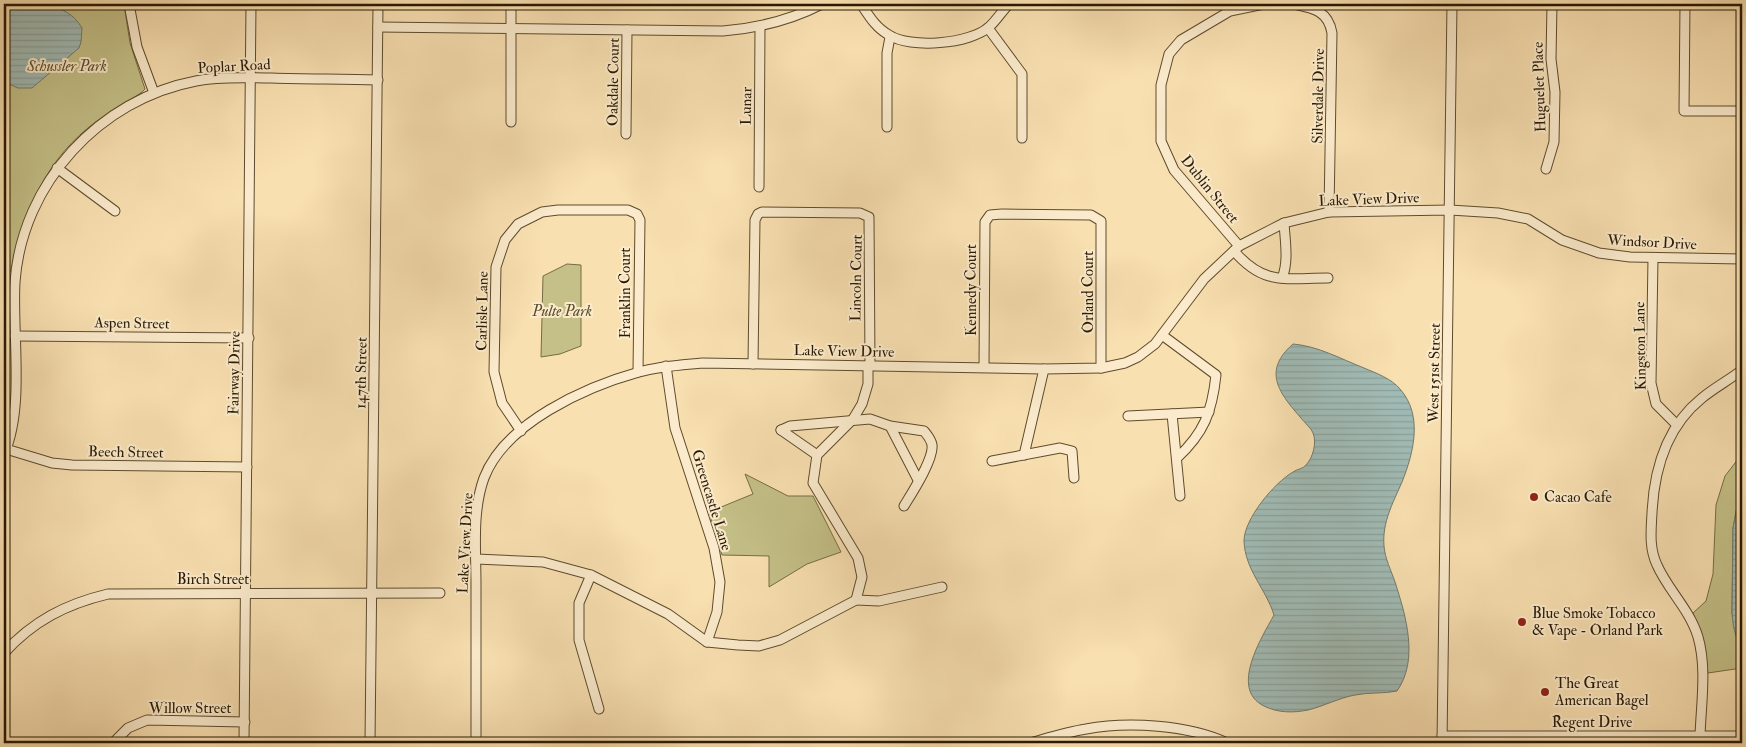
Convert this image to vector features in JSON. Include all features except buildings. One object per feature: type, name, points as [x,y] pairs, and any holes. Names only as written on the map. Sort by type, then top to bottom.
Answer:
[{"type":"street","points":[[129,4],[137,47],[154,93]]},
{"type":"street","name":"Fairway Drive","points":[[244,743],[251,4]]},
{"type":"street","name":"147th Street","points":[[370,743],[378,4]]},
{"type":"street","points":[[510,122],[511,4]]},
{"type":"street","points":[[378,26],[723,30],[760,26],[804,13],[822,4]]},
{"type":"street","points":[[861,4],[875,25],[890,37],[913,42],[967,39],[988,28],[1009,4]]},
{"type":"street","name":"Dublin Street","points":[[1264,4],[1230,11],[1181,40],[1169,54],[1161,85],[1161,141],[1174,170],[1237,248],[1248,267],[1260,274],[1282,278],[1328,278]]},
{"type":"street","name":"Silverdale Drive","points":[[1293,4],[1315,9],[1326,16],[1332,33],[1330,212]]},
{"type":"street","name":"West 151st Street","points":[[1442,740],[1452,4]]},
{"type":"street","name":"Huguelet Place","points":[[1546,169],[1554,142],[1555,92],[1551,59],[1552,4]]},
{"type":"street","points":[[1685,4],[1684,111],[1742,111]]},
{"type":"street","name":"Lunar","points":[[759,187],[760,26]]},
{"type":"street","points":[[988,28],[1022,74],[1022,138]]},
{"type":"street","name":"Oakdale Court","points":[[626,134],[627,30]]},
{"type":"street","points":[[887,127],[887,53],[890,37]]},
{"type":"street","name":"Poplar Road","points":[[5,452],[14,412],[15,288],[21,244],[44,188],[57,168],[75,147],[99,126],[126,107],[154,93],[197,81],[250,78],[378,80]]},
{"type":"street","points":[[57,168],[115,211]]},
{"type":"street","name":"Carlisle Lane","points":[[521,431],[502,403],[494,372],[496,267],[505,240],[518,224],[542,212],[558,210],[628,210],[637,214]]},
{"type":"street","name":"Lake View Drive","points":[[476,743],[476,559],[478,508],[484,479],[496,456],[521,431],[550,410],[572,398],[638,372],[666,366],[702,363],[1044,369],[1101,368],[1138,357],[1162,335],[1204,279],[1237,248],[1284,223],[1330,212],[1450,210]]},
{"type":"street","name":"Windsor Drive","points":[[1450,210],[1498,213],[1528,219],[1562,240],[1581,248],[1612,255],[1653,258],[1742,259]]},
{"type":"street","name":"Lincoln Court","points":[[753,364],[755,220],[758,214],[762,212],[860,212],[866,214],[871,221],[867,391],[853,419],[817,455]]},
{"type":"street","name":"Franklin Court","points":[[637,214],[640,220],[638,372]]},
{"type":"street","name":"Kennedy Court","points":[[984,367],[985,222],[990,215],[1091,214],[1099,218]]},
{"type":"street","name":"Orland Court","points":[[1099,218],[1102,226],[1101,368]]},
{"type":"street","points":[[1282,278],[1286,247],[1284,223]]},
{"type":"street","name":"Kingston Lane","points":[[1653,258],[1651,383],[1656,404],[1677,425]]},
{"type":"street","points":[[1162,335],[1216,375],[1213,403],[1209,412],[1195,441],[1176,458]]},
{"type":"street","name":"Aspen Street","points":[[15,336],[249,338]]},
{"type":"street","name":"Greencastle Lane","points":[[666,366],[675,428],[714,548],[720,582],[716,612],[707,642]]},
{"type":"street","points":[[1024,455],[1044,369]]},
{"type":"street","points":[[1700,736],[1702,672],[1698,638],[1686,611],[1657,565],[1651,543],[1653,492],[1660,460],[1677,425],[1701,399],[1742,370]]},
{"type":"street","points":[[1128,416],[1209,412]]},
{"type":"street","points":[[1172,414],[1180,496]]},
{"type":"street","points":[[856,600],[862,578],[858,558],[813,484],[817,455],[781,430],[790,426],[870,419],[890,426],[924,431],[930,438],[932,447],[918,480],[904,506]]},
{"type":"street","points":[[890,426],[918,480]]},
{"type":"street","points":[[992,461],[1060,448],[1072,451],[1074,478]]},
{"type":"street","name":"Beech Street","points":[[5,452],[52,463],[72,465],[247,468]]},
{"type":"street","points":[[476,559],[543,562],[591,575],[668,614],[707,642],[759,646],[780,640],[856,600],[879,601],[942,587]]},
{"type":"street","points":[[591,575],[578,603],[579,640],[599,709]]},
{"type":"street","name":"Birch Street","points":[[4,653],[17,639],[50,614],[90,598],[122,592],[440,593]]},
{"type":"street","name":"Willow Street","points":[[113,743],[128,728],[148,720],[245,722]]},
{"type":"street","points":[[1030,743],[1088,728],[1132,725],[1180,729],[1227,743]]},
{"type":"street","name":"Regent Drive","points":[[1442,740],[1742,736]]},
{"type":"green space","name":"Schussler Park","points":[[4,4],[124,4],[130,43],[145,89],[97,121],[79,135],[64,151],[40,187],[30,207],[22,228],[11,271],[4,271]]},
{"type":"green space","name":"Pulte Park","points":[[567,264],[581,265],[581,346],[560,354],[541,357],[543,276]]},
{"type":"green space","points":[[1742,454],[1742,481],[1733,528],[1732,613],[1738,642],[1742,646],[1742,668],[1708,673],[1704,648],[1693,613],[1706,601],[1713,574],[1716,505],[1725,476]]},
{"type":"green space","points":[[745,474],[788,496],[813,496],[841,552],[807,564],[769,587],[769,556],[722,555],[709,512],[753,494]]},
{"type":"water","points":[[4,4],[37,4],[58,8],[67,12],[82,28],[79,48],[32,88],[18,88],[4,82]]},
{"type":"water","points":[[1293,344],[1329,353],[1379,374],[1393,382],[1407,399],[1412,410],[1414,434],[1410,458],[1389,513],[1384,537],[1386,555],[1406,623],[1409,652],[1408,666],[1404,679],[1397,691],[1355,695],[1308,710],[1291,712],[1275,710],[1264,706],[1254,698],[1249,688],[1251,662],[1262,636],[1274,615],[1248,561],[1244,541],[1249,522],[1261,502],[1285,477],[1305,466],[1314,450],[1315,441],[1312,431],[1286,400],[1277,382],[1278,363]]},
{"type":"water","points":[[1742,481],[1742,646],[1733,626],[1732,613],[1733,528]]},
{"type":"place","name":"Cacao Cafe","points":[[1534,497]]},
{"type":"place","name":"Blue Smoke Tobacco & Vape - Orland Park","points":[[1522,622]]},
{"type":"place","name":"The Great American Bagel","points":[[1545,692]]}]
